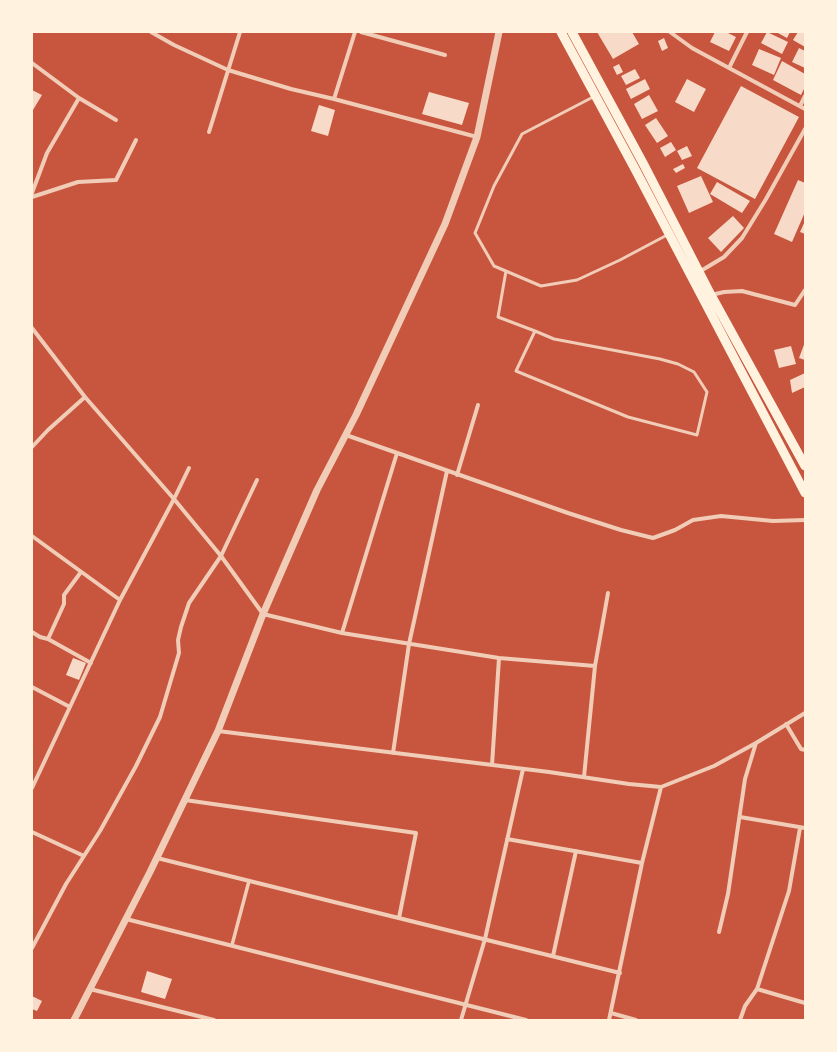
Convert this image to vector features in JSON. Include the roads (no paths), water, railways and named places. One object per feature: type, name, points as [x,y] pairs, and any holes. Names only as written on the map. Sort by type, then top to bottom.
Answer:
[{"type":"main road","points":[[561,32],[805,493]]},
{"type":"main road","points":[[572,32],[711,295],[805,466]]},
{"type":"street","points":[[151,32],[174,46],[228,70],[291,90],[334,99],[477,137]]},
{"type":"street","points":[[209,132],[240,32]]},
{"type":"street","points":[[334,99],[355,32]]},
{"type":"street","points":[[362,32],[445,55]]},
{"type":"street","points":[[74,1020],[157,858],[218,731],[263,614],[317,490],[363,401],[445,224],[477,137],[499,32]]},
{"type":"street","points":[[670,32],[692,48],[805,109]]},
{"type":"street","points":[[729,68],[747,32]]},
{"type":"street","points":[[33,65],[79,98],[116,120]]},
{"type":"street","points":[[800,106],[805,96]]},
{"type":"street","points":[[32,193],[47,152],[79,98]]},
{"type":"street","points":[[700,272],[724,257],[742,238],[766,199],[805,129]]},
{"type":"street","points":[[32,197],[78,182],[116,180],[136,140]]},
{"type":"street","points":[[711,295],[724,292],[742,291],[795,306],[805,290]]},
{"type":"street","points":[[32,328],[85,397],[174,499],[221,556],[263,614],[342,633],[408,644],[499,658],[595,666]]},
{"type":"street","points":[[32,447],[48,430],[85,397]]},
{"type":"street","points":[[457,474],[478,405]]},
{"type":"street","points":[[346,435],[621,530],[653,538],[675,530],[693,520],[721,516],[772,521],[805,520]]},
{"type":"street","points":[[342,633],[397,453]]},
{"type":"street","points":[[32,788],[120,600],[189,468]]},
{"type":"street","points":[[393,753],[408,644],[447,471]]},
{"type":"street","points":[[32,948],[66,884],[100,831],[136,766],[160,717],[179,653],[178,640],[189,603],[221,556],[257,480]]},
{"type":"street","points":[[32,536],[120,600]]},
{"type":"street","points":[[48,639],[64,604],[64,595],[81,572]]},
{"type":"street","points":[[584,777],[595,666],[608,593]]},
{"type":"street","points":[[32,632],[48,639],[91,663]]},
{"type":"street","points":[[492,765],[499,658]]},
{"type":"street","points":[[33,689],[70,707]]},
{"type":"street","points":[[218,731],[523,768],[629,784],[661,787],[714,766],[756,743],[805,713]]},
{"type":"street","points":[[786,724],[801,749],[805,750]]},
{"type":"street","points":[[719,932],[728,894],[745,779],[756,743]]},
{"type":"street","points":[[461,1020],[485,939],[523,768]]},
{"type":"street","points":[[609,1020],[642,863],[661,787]]},
{"type":"street","points":[[185,800],[416,833],[399,918]]},
{"type":"street","points":[[740,817],[803,828],[789,891],[756,989],[745,1006],[740,1020]]},
{"type":"street","points":[[32,832],[84,856]]},
{"type":"street","points":[[507,839],[642,863]]},
{"type":"street","points":[[553,956],[576,851]]},
{"type":"street","points":[[157,858],[620,973]]},
{"type":"street","points":[[232,945],[249,881]]},
{"type":"street","points":[[126,919],[526,1020]]},
{"type":"street","points":[[90,989],[214,1020]]},
{"type":"street","points":[[756,989],[805,1004]]},
{"type":"street","points":[[611,1013],[636,1020]]},
{"type":"lane","points":[[590,86],[599,82]]},
{"type":"lane","points":[[596,96],[522,134],[506,161],[494,186],[475,233],[494,266],[541,286],[577,280],[620,260],[677,230]]},
{"type":"lane","points":[[506,272],[498,317],[535,331],[554,339],[660,359],[678,364],[694,372],[707,392],[697,435],[628,417],[516,371],[535,331]]}]
